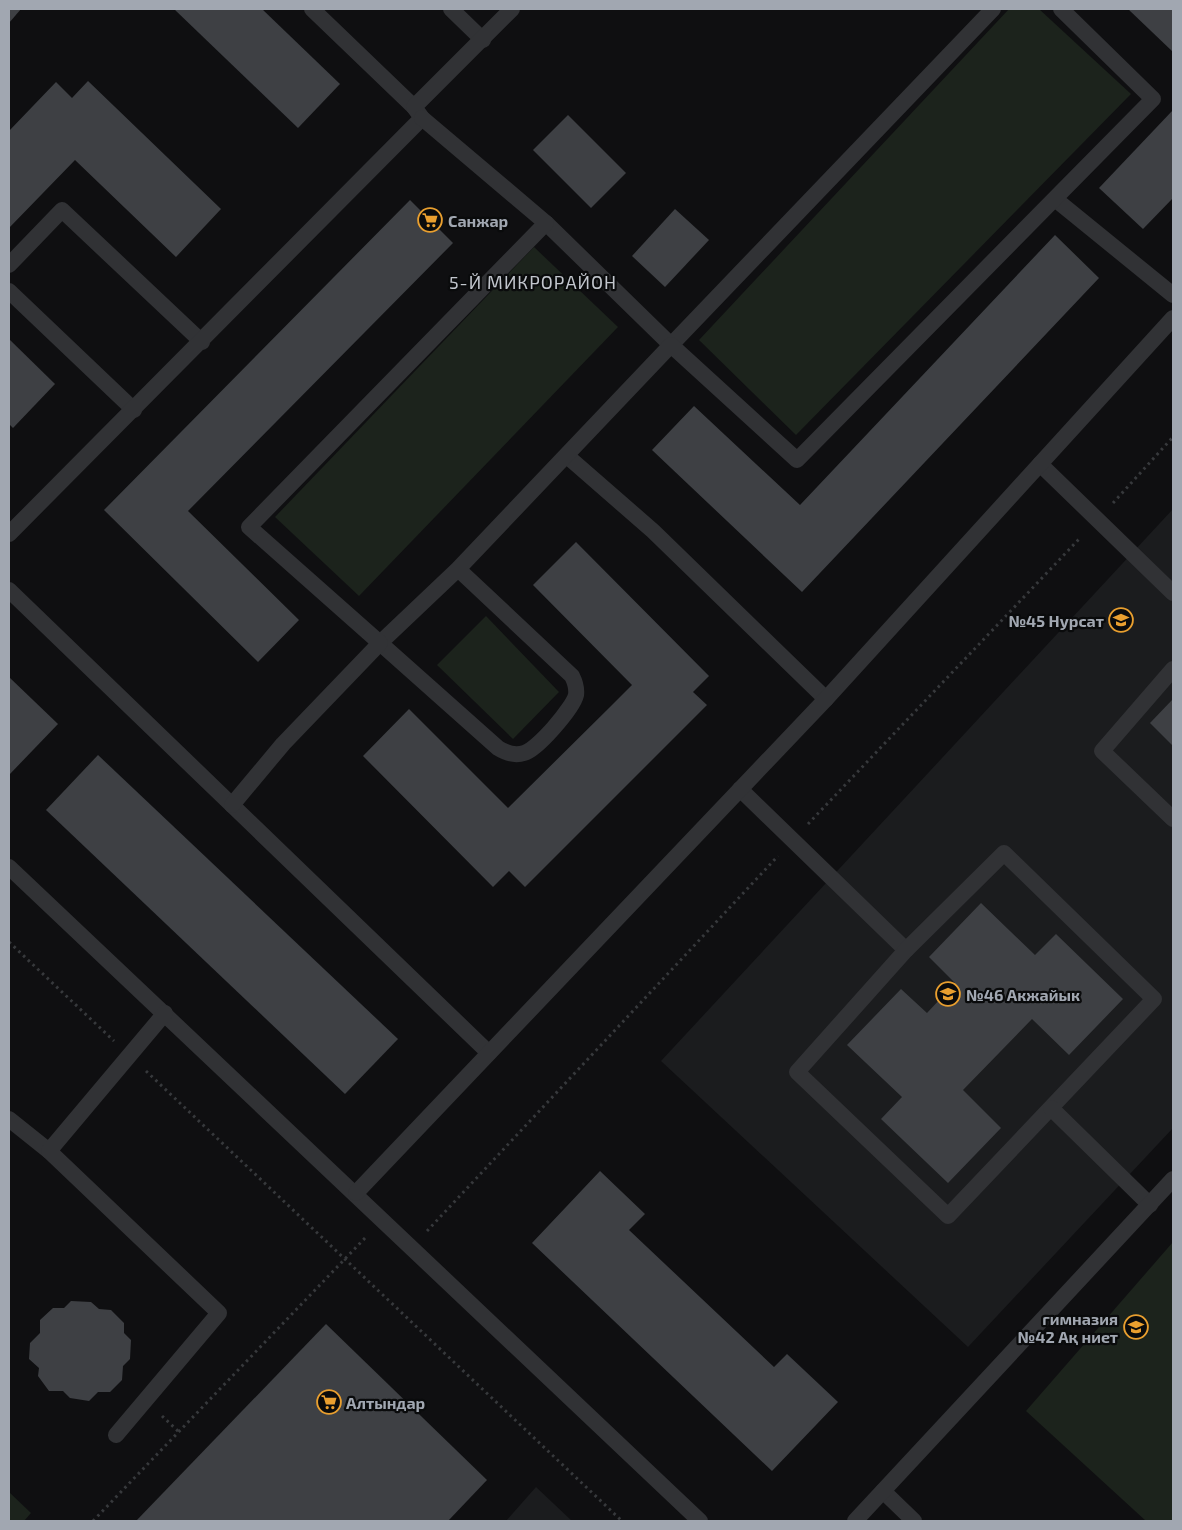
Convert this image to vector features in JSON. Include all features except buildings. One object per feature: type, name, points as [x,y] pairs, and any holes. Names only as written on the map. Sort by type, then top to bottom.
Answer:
[{"type":"lane","points":[[312,9],[418,113],[546,223],[671,345],[797,460],[1153,99],[1061,9]]},
{"type":"lane","points":[[451,9],[483,40]]},
{"type":"lane","points":[[9,534],[202,342],[418,113],[512,9]]},
{"type":"lane","points":[[232,806],[283,744],[380,643],[458,569],[993,9]]},
{"type":"lane","points":[[1054,199],[1173,295]]},
{"type":"lane","points":[[9,265],[62,210],[202,342]]},
{"type":"lane","points":[[458,569],[572,676],[576,695],[573,702],[537,747],[525,753],[506,753],[498,748],[249,527],[546,223]]},
{"type":"lane","points":[[9,291],[134,410]]},
{"type":"lane","points":[[356,1194],[826,699],[1173,318]]},
{"type":"lane","points":[[567,456],[652,531],[826,699]]},
{"type":"lane","points":[[1040,464],[1173,593]]},
{"type":"lane","points":[[9,590],[489,1053]]},
{"type":"lane","points":[[1173,669],[1102,751],[1173,819]]},
{"type":"lane","points":[[740,789],[906,950]]},
{"type":"lane","points":[[1004,853],[1154,999],[948,1216],[797,1072],[906,950],[1004,853]]},
{"type":"lane","points":[[9,866],[700,1521]]},
{"type":"lane","points":[[49,1151],[165,1014]]},
{"type":"lane","points":[[1051,1108],[1150,1205]]},
{"type":"lane","points":[[9,1119],[49,1151],[219,1313],[116,1435]]},
{"type":"lane","points":[[855,1521],[1173,1179]]},
{"type":"lane","points":[[883,1491],[914,1521]]},
{"type":"path","points":[[9,942],[622,1521]]},
{"type":"path","points":[[94,1521],[383,1220]]},
{"type":"shaded area","points":[[1009,9],[1039,9],[1131,94],[796,435],[699,340]]},
{"type":"shaded area","points":[[534,247],[618,327],[359,596],[275,517]]},
{"type":"shaded area","name":"№46 Акжайык","points":[[1173,509],[1173,1128],[968,1347],[661,1061]]},
{"type":"shaded area","points":[[486,616],[559,692],[513,739],[437,665]]},
{"type":"shaded area","name":"гимназия №42 Ақ ниет","points":[[1173,1242],[1173,1521],[1146,1521],[1026,1411]]},
{"type":"shaded area","points":[[536,1487],[572,1521],[506,1521]]},
{"type":"shaded area","points":[[9,1492],[31,1513],[24,1521],[9,1521]]},
{"type":"place","name":"Санжар","points":[[430,220]]},
{"type":"place","name":"№45 Нурсат","points":[[1121,620]]},
{"type":"place","name":"№46 Акжайык","points":[[948,994]]},
{"type":"place","name":"гимназия №42 Ақ ниет","points":[[1136,1327]]},
{"type":"place","name":"Алтындар","points":[[329,1402]]},
{"type":"district","name":"5-Й МИКРОРАЙОН","points":[[533,282]]}]
